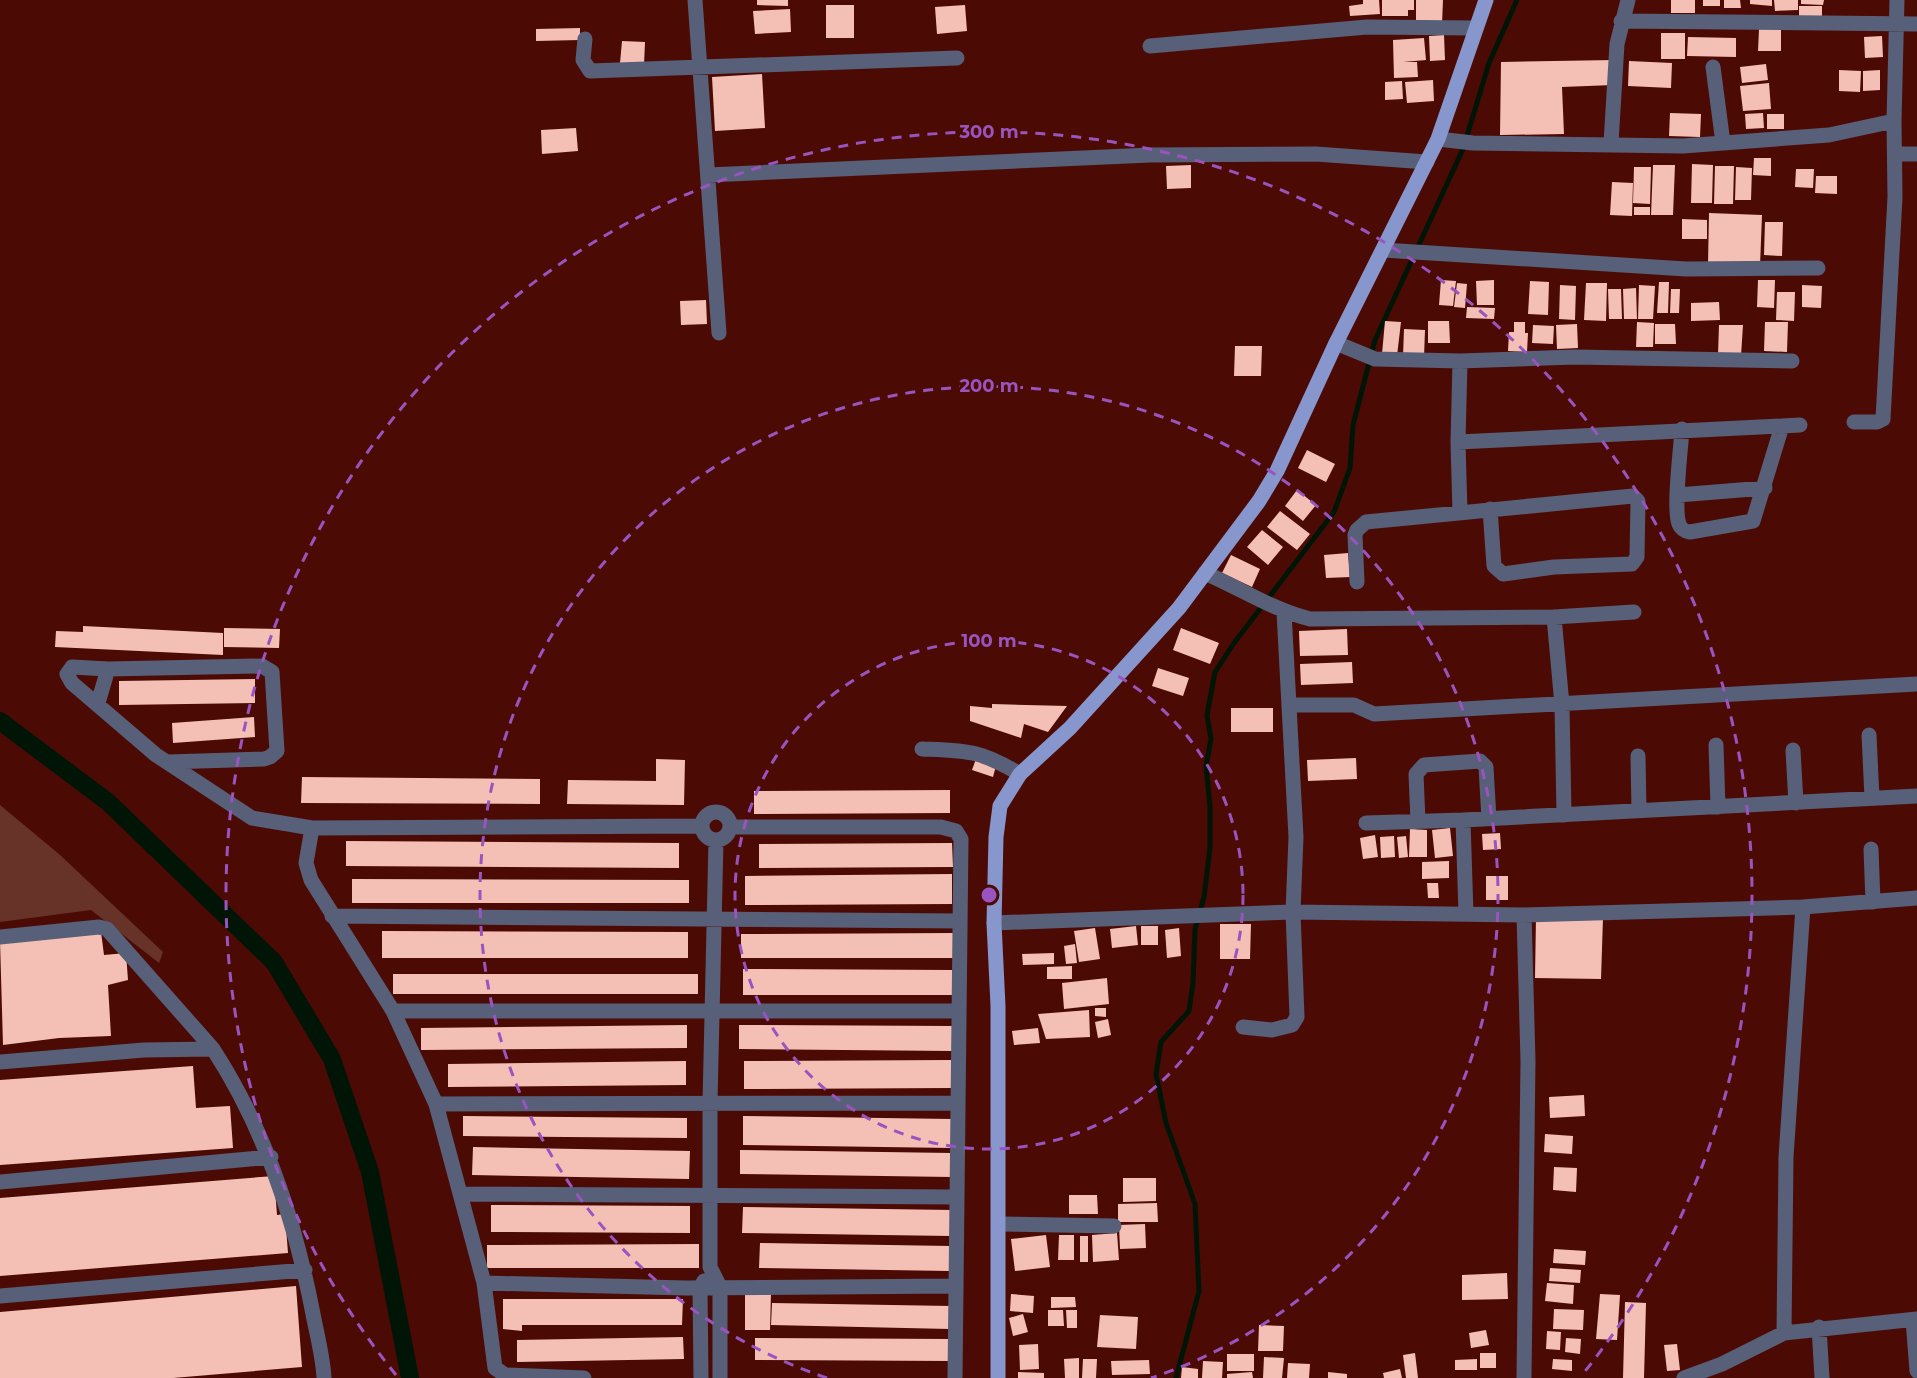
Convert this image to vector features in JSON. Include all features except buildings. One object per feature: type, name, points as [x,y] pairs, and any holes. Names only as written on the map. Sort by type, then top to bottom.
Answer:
[{"type":"main road","points":[[998,1378],[998,1006],[994,923],[998,813],[1006,794],[1020,774],[1070,728],[1179,608],[1253,509],[1277,471],[1336,343],[1427,162],[1445,140],[1475,28],[1486,0]]},
{"type":"street","points":[[695,0],[719,333]]},
{"type":"street","points":[[1611,143],[1621,21],[1628,0]]},
{"type":"street","points":[[1854,422],[1877,422],[1883,419],[1895,197],[1897,0]]},
{"type":"street","points":[[1621,21],[1917,24]]},
{"type":"street","points":[[1150,46],[1367,27],[1475,28]]},
{"type":"street","points":[[585,39],[584,60],[590,71],[701,65],[957,58]]},
{"type":"street","points":[[1713,67],[1723,143]]},
{"type":"street","points":[[1445,140],[1473,143],[1611,143],[1683,146],[1829,135],[1894,121]]},
{"type":"street","points":[[708,175],[1183,154],[1316,154],[1427,162]]},
{"type":"street","points":[[1895,154],[1917,154]]},
{"type":"street","points":[[1383,250],[1686,269],[1818,268]]},
{"type":"street","points":[[1336,343],[1375,359],[1460,361],[1575,357],[1792,361]]},
{"type":"street","points":[[1460,361],[1458,442],[1460,513]]},
{"type":"street","points":[[1458,442],[1800,424]]},
{"type":"street","points":[[1682,429],[1678,521],[1681,527],[1690,532],[1753,521],[1765,488],[1782,426]]},
{"type":"street","points":[[1678,495],[1765,488]]},
{"type":"street","points":[[1357,582],[1355,535],[1366,522],[1460,513],[1490,509],[1633,495],[1638,501],[1637,557],[1632,564],[1554,567],[1503,574],[1494,566],[1490,509]]},
{"type":"street","points":[[1205,573],[1251,593],[1284,612],[1310,619],[1554,617],[1634,612]]},
{"type":"street","points":[[1243,1027],[1272,1030],[1292,1025],[1297,1017],[1293,912],[1296,837],[1284,612]]},
{"type":"street","points":[[1554,617],[1562,705],[1564,815]]},
{"type":"street","points":[[168,762],[264,759],[275,754],[277,751],[272,672],[261,666],[108,669],[72,667],[67,674],[72,683],[168,762],[252,818],[312,828],[702,826]]},
{"type":"street","points":[[98,703],[108,669]]},
{"type":"street","points":[[1290,705],[1354,705],[1374,714],[1917,684]]},
{"type":"street","points":[[1869,735],[1872,798]]},
{"type":"street","points":[[1716,745],[1718,807]]},
{"type":"street","points":[[922,749],[971,751],[989,756],[1020,774]]},
{"type":"street","points":[[1793,750],[1796,802]]},
{"type":"street","points":[[1638,756],[1640,811]]},
{"type":"street","points":[[1418,822],[1416,774],[1418,769],[1424,765],[1480,761],[1486,767],[1489,819]]},
{"type":"street","points":[[1366,823],[1489,819],[1917,796]]},
{"type":"street","points":[[717,812],[727,816],[730,827],[727,834],[716,840],[706,836],[702,826],[706,816],[717,812]]},
{"type":"street","points":[[1463,820],[1466,914]]},
{"type":"street","points":[[730,827],[949,829],[959,835],[962,847],[955,1378]]},
{"type":"street","points":[[312,828],[306,863],[307,870],[332,916],[393,1011],[436,1104],[462,1194],[484,1283],[492,1362],[498,1372],[505,1375],[584,1378]]},
{"type":"street","points":[[701,1378],[700,1288],[710,1267],[710,1103],[716,840]]},
{"type":"street","points":[[1871,849],[1873,902]]},
{"type":"street","points":[[994,923],[1293,912],[1524,915],[1803,907],[1917,898]]},
{"type":"street","points":[[1784,1333],[1786,1157],[1803,907]]},
{"type":"street","points":[[1524,915],[1528,1061],[1524,1378]]},
{"type":"street","points":[[332,916],[960,921]]},
{"type":"street","points":[[0,937],[99,927],[107,929],[213,1049],[233,1081],[271,1157],[305,1270],[324,1378]]},
{"type":"street","points":[[393,1011],[959,1011]]},
{"type":"street","points":[[0,1062],[144,1050],[213,1049]]},
{"type":"street","points":[[436,1104],[957,1103]]},
{"type":"street","points":[[0,1182],[271,1157]]},
{"type":"street","points":[[462,1194],[956,1197]]},
{"type":"street","points":[[999,1224],[1114,1226]]},
{"type":"street","points":[[710,1267],[720,1287],[720,1378]]},
{"type":"street","points":[[0,1296],[305,1270]]},
{"type":"street","points":[[484,1283],[700,1288],[955,1286]]},
{"type":"street","points":[[1684,1378],[1722,1364],[1784,1333],[1819,1327],[1915,1319],[1917,1371]]},
{"type":"street","points":[[1819,1327],[1822,1378]]},
{"type":"shaded area","points":[[0,805],[59,854],[163,952],[159,963],[91,910],[0,922]]},
{"type":"waterway","points":[[1176,1378],[1199,1291],[1195,1204],[1166,1123],[1156,1074],[1161,1042],[1189,1011],[1193,983],[1195,929],[1204,897],[1210,848],[1210,806],[1206,766],[1211,739],[1207,715],[1215,672],[1234,643],[1334,512],[1350,468],[1353,425],[1375,340],[1463,149],[1489,63],[1517,0]]},
{"type":"waterway","points":[[0,721],[108,802],[274,962],[332,1059],[370,1172],[410,1378]]}]
